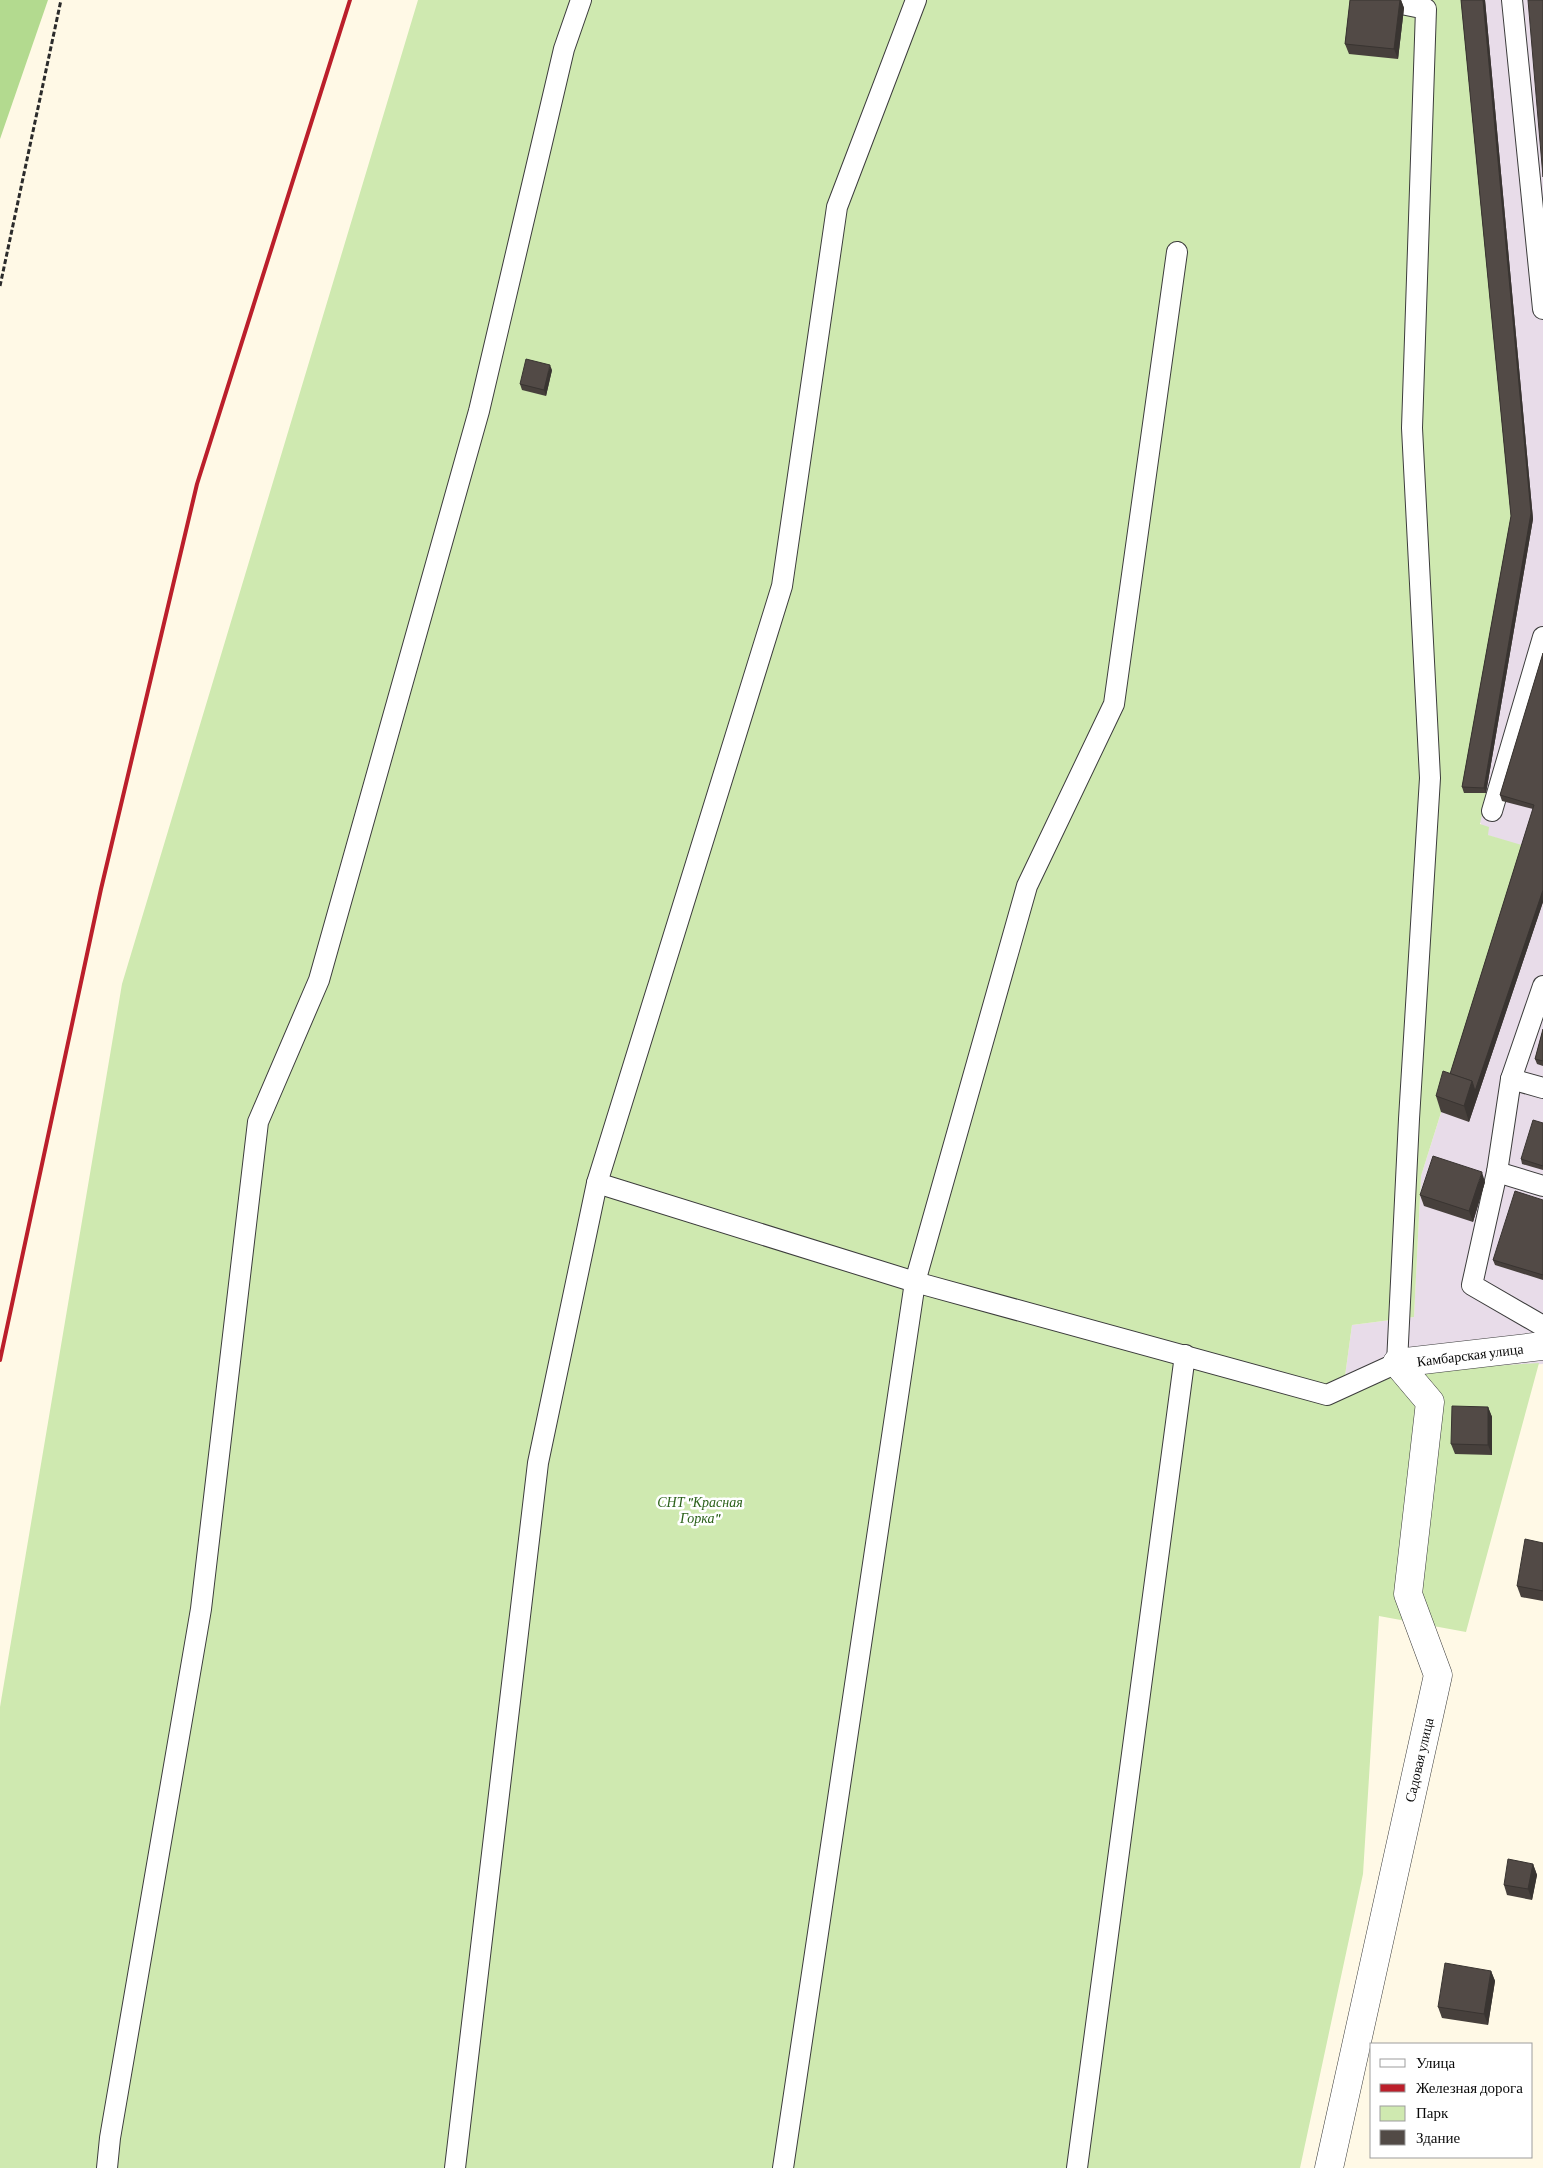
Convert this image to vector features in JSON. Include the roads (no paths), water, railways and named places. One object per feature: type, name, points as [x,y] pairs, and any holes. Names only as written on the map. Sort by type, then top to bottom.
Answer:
[{"type":"street","name":"Камбарская улица","points":[[1397,1363],[1543,1346]]},
{"type":"street","name":"Садовая улица","points":[[1329,2168],[1438,1675],[1408,1594],[1430,1402],[1397,1363]]},
{"type":"lane","points":[[107,2168],[112,2128],[201,1609],[258,1122],[319,980],[479,411],[564,48],[581,0]]},
{"type":"lane","points":[[455,2168],[538,1463],[597,1183],[782,586],[837,206],[916,0]]},
{"type":"lane","points":[[597,1183],[915,1282],[1327,1395],[1397,1363],[1430,778],[1412,428],[1426,9],[1382,0]]},
{"type":"lane","points":[[1512,0],[1543,309]]},
{"type":"lane","points":[[783,2168],[915,1282],[1027,886],[1114,704],[1177,252]]},
{"type":"lane","points":[[1492,811],[1543,637]]},
{"type":"lane","points":[[1543,986],[1511,1078],[1497,1172],[1472,1285],[1543,1326]]},
{"type":"lane","points":[[1511,1078],[1543,1088]]},
{"type":"lane","points":[[1497,1172],[1543,1186]]},
{"type":"lane","points":[[1077,2168],[1185,1355]]},
{"type":"railway","points":[[0,1360],[101,889],[197,484],[350,0]]},
{"type":"park label","name":"СНТ \"Красная Горка\"","points":[[700,1510]]}]
